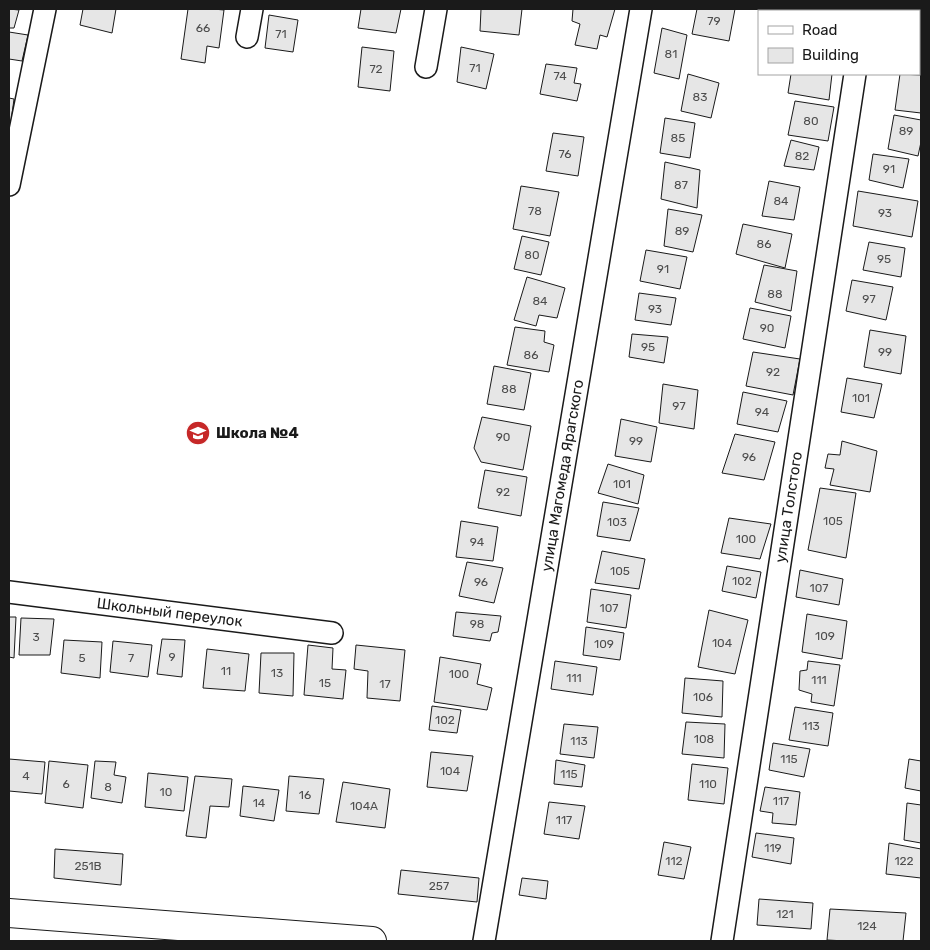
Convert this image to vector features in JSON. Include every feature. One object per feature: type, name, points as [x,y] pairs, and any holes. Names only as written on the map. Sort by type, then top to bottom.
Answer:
[{"type":"highway","points":[[9,913],[372,941]]},
{"type":"street","points":[[9,185],[45,9]]},
{"type":"street","points":[[247,37],[252,9]]},
{"type":"street","points":[[426,67],[436,9]]},
{"type":"street","name":"улица Магомеда Ярагского","points":[[484,941],[642,9]]},
{"type":"street","name":"улица Толстого","points":[[722,941],[855,75]]},
{"type":"street","name":"Школьный переулок","points":[[9,592],[332,633]]},
{"type":"building","points":[[9,9],[19,10],[14,28],[9,28]]},
{"type":"building","points":[[83,9],[116,9],[112,33],[80,25]]},
{"type":"building","points":[[188,9],[224,10],[219,48],[207,46],[205,63],[181,59]]},
{"type":"building","points":[[361,9],[401,9],[396,33],[358,28]]},
{"type":"building","points":[[481,9],[522,9],[519,35],[480,31]]},
{"type":"building","points":[[573,9],[615,9],[607,37],[600,35],[597,49],[575,45],[580,24],[572,21]]},
{"type":"building","points":[[697,9],[735,9],[729,41],[692,34]]},
{"type":"building","points":[[813,9],[854,9],[854,10]]},
{"type":"building","points":[[921,9],[921,22],[920,10],[908,10]]},
{"type":"building","points":[[269,15],[298,20],[293,52],[265,48]]},
{"type":"building","points":[[662,28],[687,35],[679,79],[654,73]]},
{"type":"building","points":[[920,31],[921,31],[920,60]]},
{"type":"building","points":[[9,32],[28,35],[22,61],[9,59]]},
{"type":"building","points":[[362,47],[394,51],[390,91],[358,87]]},
{"type":"building","points":[[461,47],[494,54],[486,89],[457,82]]},
{"type":"building","points":[[546,64],[577,68],[574,83],[581,84],[577,101],[540,94]]},
{"type":"building","points":[[688,74],[719,83],[711,118],[681,111]]},
{"type":"building","points":[[791,75],[832,75],[829,100],[788,93]]},
{"type":"building","points":[[900,75],[921,75],[921,113],[895,110]]},
{"type":"building","points":[[9,98],[14,99],[11,122],[9,122]]},
{"type":"building","points":[[795,101],[834,107],[828,141],[788,135]]},
{"type":"building","points":[[894,115],[921,120],[921,142],[918,156],[888,149]]},
{"type":"building","points":[[665,118],[695,123],[690,158],[660,153]]},
{"type":"building","points":[[553,133],[584,137],[578,176],[546,171]]},
{"type":"building","points":[[791,140],[819,147],[814,170],[784,166]]},
{"type":"building","points":[[873,154],[909,159],[903,188],[869,180]]},
{"type":"building","points":[[665,162],[700,170],[697,208],[661,199]]},
{"type":"building","points":[[769,181],[800,187],[794,220],[762,216]]},
{"type":"building","points":[[521,186],[559,192],[550,236],[513,229]]},
{"type":"building","points":[[858,191],[918,201],[912,237],[853,226]]},
{"type":"building","points":[[668,209],[702,215],[693,252],[664,246]]},
{"type":"building","points":[[743,224],[792,234],[785,268],[736,254]]},
{"type":"building","points":[[522,236],[549,242],[541,275],[514,269]]},
{"type":"building","points":[[869,242],[905,248],[901,277],[863,270]]},
{"type":"building","points":[[646,250],[687,257],[680,289],[640,281]]},
{"type":"building","points":[[764,265],[797,271],[791,311],[755,302]]},
{"type":"building","points":[[527,277],[565,288],[557,318],[539,315],[536,326],[514,320]]},
{"type":"building","points":[[852,280],[893,287],[886,320],[846,311]]},
{"type":"building","points":[[639,293],[676,298],[671,325],[635,320]]},
{"type":"building","points":[[750,308],[791,316],[785,348],[743,339]]},
{"type":"building","points":[[515,327],[545,331],[544,342],[554,345],[549,372],[507,365]]},
{"type":"building","points":[[870,330],[906,336],[901,374],[864,367]]},
{"type":"building","points":[[632,334],[668,337],[664,363],[629,357]]},
{"type":"building","points":[[753,352],[800,359],[793,395],[746,386]]},
{"type":"building","points":[[494,366],[531,373],[524,410],[487,404]]},
{"type":"building","points":[[847,378],[882,384],[874,418],[841,412]]},
{"type":"building","points":[[663,384],[698,390],[694,429],[659,423]]},
{"type":"building","points":[[743,392],[787,401],[778,432],[737,424]]},
{"type":"building","points":[[482,417],[531,426],[523,470],[481,462],[474,448]]},
{"type":"building","points":[[621,419],[657,427],[651,462],[615,456]]},
{"type":"building","points":[[735,434],[775,442],[764,480],[722,473]]},
{"type":"building","points":[[842,441],[877,451],[870,492],[830,485],[834,469],[825,468],[828,454],[840,455]]},
{"type":"building","points":[[608,464],[644,475],[638,504],[598,493]]},
{"type":"building","points":[[485,470],[527,477],[521,516],[478,508]]},
{"type":"building","points":[[820,488],[856,493],[846,558],[808,550]]},
{"type":"building","points":[[603,502],[639,508],[630,541],[597,536]]},
{"type":"building","points":[[729,518],[771,524],[760,559],[721,553]]},
{"type":"building","points":[[461,521],[498,527],[493,561],[456,557]]},
{"type":"building","points":[[602,551],[645,559],[639,589],[595,583]]},
{"type":"building","points":[[467,562],[503,568],[494,603],[459,596]]},
{"type":"building","points":[[727,566],[761,572],[756,598],[722,591]]},
{"type":"building","points":[[800,570],[843,579],[839,605],[796,597]]},
{"type":"building","points":[[591,589],[631,595],[626,628],[587,622]]},
{"type":"building","points":[[709,610],[748,620],[735,674],[698,667]]},
{"type":"building","points":[[456,612],[501,616],[498,632],[492,633],[490,641],[453,636]]},
{"type":"building","points":[[807,614],[847,621],[842,659],[802,652]]},
{"type":"building","points":[[9,617],[16,617],[14,658],[9,657]]},
{"type":"building","points":[[21,618],[54,619],[50,655],[19,655]]},
{"type":"building","points":[[586,627],[624,633],[620,660],[583,655]]},
{"type":"building","points":[[162,639],[185,640],[182,677],[157,674]]},
{"type":"building","points":[[64,640],[102,642],[100,678],[61,673]]},
{"type":"building","points":[[113,641],[152,645],[148,677],[110,672]]},
{"type":"building","points":[[308,645],[333,648],[332,669],[346,670],[343,699],[304,695]]},
{"type":"building","points":[[356,645],[405,650],[400,701],[367,698],[368,671],[354,669]]},
{"type":"building","points":[[207,649],[249,654],[245,691],[203,688]]},
{"type":"building","points":[[261,653],[294,653],[293,696],[259,693]]},
{"type":"building","points":[[440,657],[481,664],[477,684],[492,688],[487,710],[434,702]]},
{"type":"building","points":[[555,661],[597,667],[593,695],[551,689]]},
{"type":"building","points":[[808,661],[840,665],[834,706],[811,702],[812,694],[799,690],[800,671],[807,670]]},
{"type":"building","points":[[685,678],[723,681],[722,717],[682,713]]},
{"type":"building","points":[[432,706],[461,710],[457,733],[429,730]]},
{"type":"building","points":[[795,707],[833,713],[828,746],[789,740]]},
{"type":"building","points":[[686,722],[725,724],[724,758],[682,754]]},
{"type":"building","points":[[564,724],[598,727],[594,758],[560,754]]},
{"type":"building","points":[[773,743],[810,749],[804,777],[769,770]]},
{"type":"building","points":[[431,752],[473,756],[467,791],[427,787]]},
{"type":"building","points":[[9,759],[45,762],[42,794],[9,791]]},
{"type":"building","points":[[909,759],[921,761],[921,791],[905,788]]},
{"type":"building","points":[[556,760],[585,765],[582,787],[554,784]]},
{"type":"building","points":[[49,761],[88,765],[83,808],[45,803]]},
{"type":"building","points":[[95,761],[116,762],[114,775],[126,777],[122,803],[91,798]]},
{"type":"building","points":[[692,764],[728,768],[724,804],[688,800]]},
{"type":"building","points":[[148,773],[188,777],[184,811],[145,807]]},
{"type":"building","points":[[195,776],[232,779],[229,807],[210,806],[206,838],[186,836]]},
{"type":"building","points":[[289,776],[324,779],[319,814],[286,811]]},
{"type":"building","points":[[343,782],[390,789],[385,828],[336,822]]},
{"type":"building","points":[[243,786],[279,790],[274,821],[240,816]]},
{"type":"building","points":[[765,787],[800,792],[796,825],[772,823],[773,813],[760,811]]},
{"type":"building","points":[[549,802],[585,806],[579,839],[544,834]]},
{"type":"building","points":[[907,803],[921,805],[921,843],[904,840]]},
{"type":"building","points":[[756,833],[794,838],[791,864],[752,857]]},
{"type":"building","points":[[664,842],[691,847],[684,879],[658,875]]},
{"type":"building","points":[[889,843],[921,849],[921,878],[886,874]]},
{"type":"building","points":[[55,849],[123,854],[121,885],[54,878]]},
{"type":"building","points":[[401,870],[479,878],[477,902],[398,894]]},
{"type":"building","points":[[522,878],[548,881],[546,899],[519,895]]},
{"type":"building","points":[[759,899],[813,903],[811,929],[757,925]]},
{"type":"building","points":[[830,909],[906,913],[903,941],[827,940]]},
{"type":"place","name":"Школа №4","points":[[198,433]]}]
